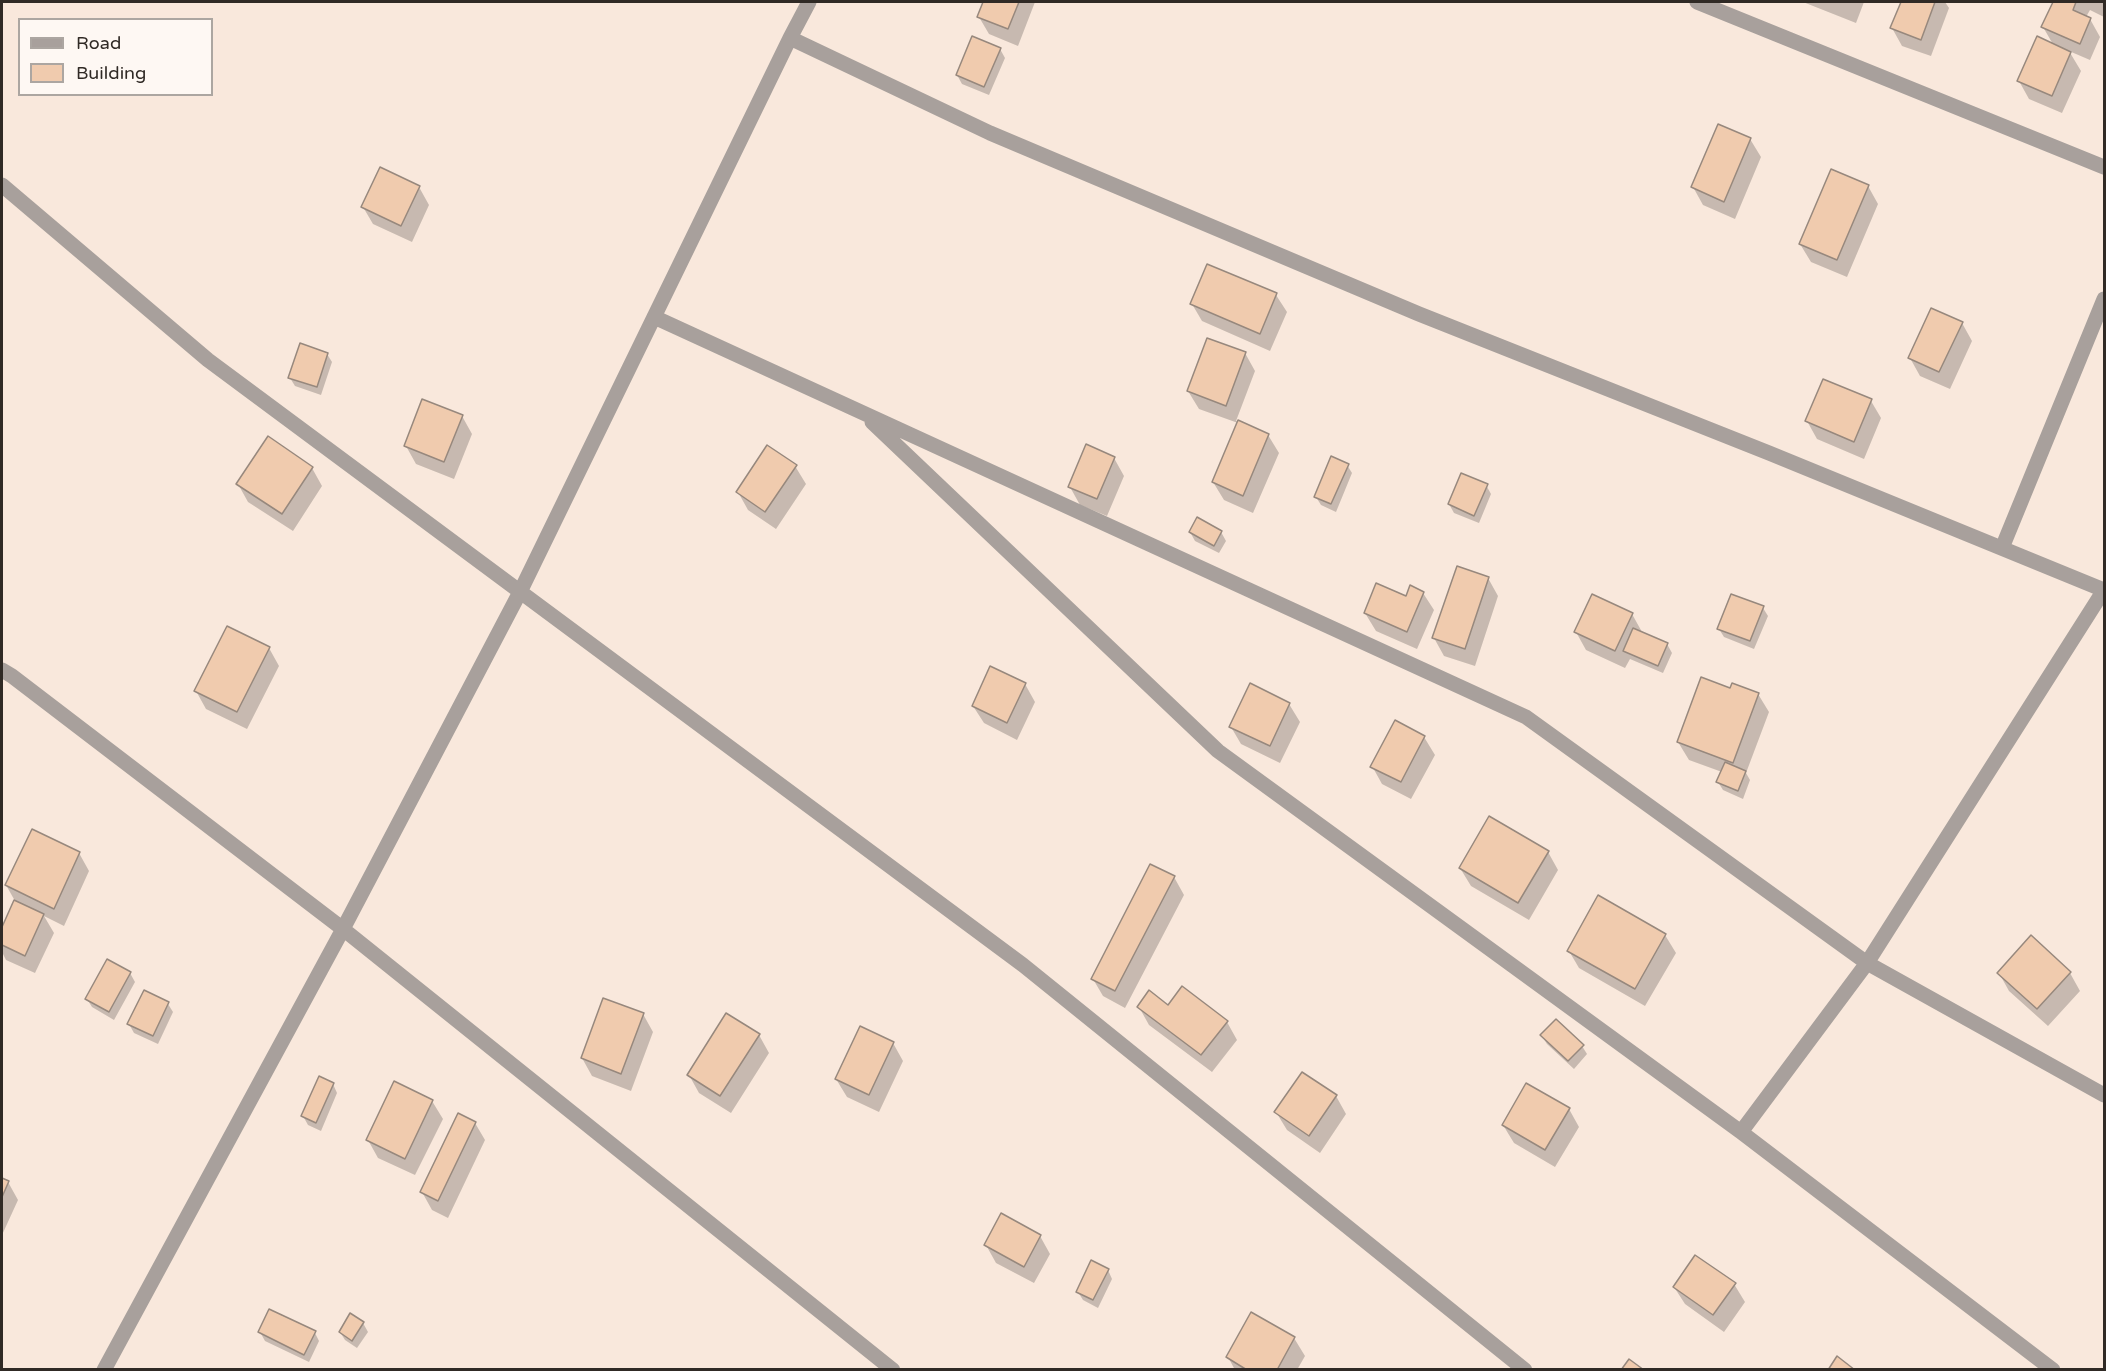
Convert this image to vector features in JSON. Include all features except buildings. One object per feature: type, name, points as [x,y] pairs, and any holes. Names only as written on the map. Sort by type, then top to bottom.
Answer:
[{"type":"street","points":[[104,1370],[343,929],[520,592],[809,2]]},
{"type":"street","points":[[1697,2],[2104,167]]},
{"type":"street","points":[[790,38],[990,133],[1419,314],[1769,453],[2104,590],[1866,963],[1741,1132]]},
{"type":"street","points":[[2,185],[208,360],[1023,965],[1525,1370]]},
{"type":"street","points":[[2002,548],[2104,299]]},
{"type":"street","points":[[654,317],[1526,717],[1866,963],[2104,1095]]},
{"type":"street","points":[[864,413],[1218,751],[1741,1132],[2053,1370]]},
{"type":"street","points":[[2,670],[343,929],[889,1368]]}]
